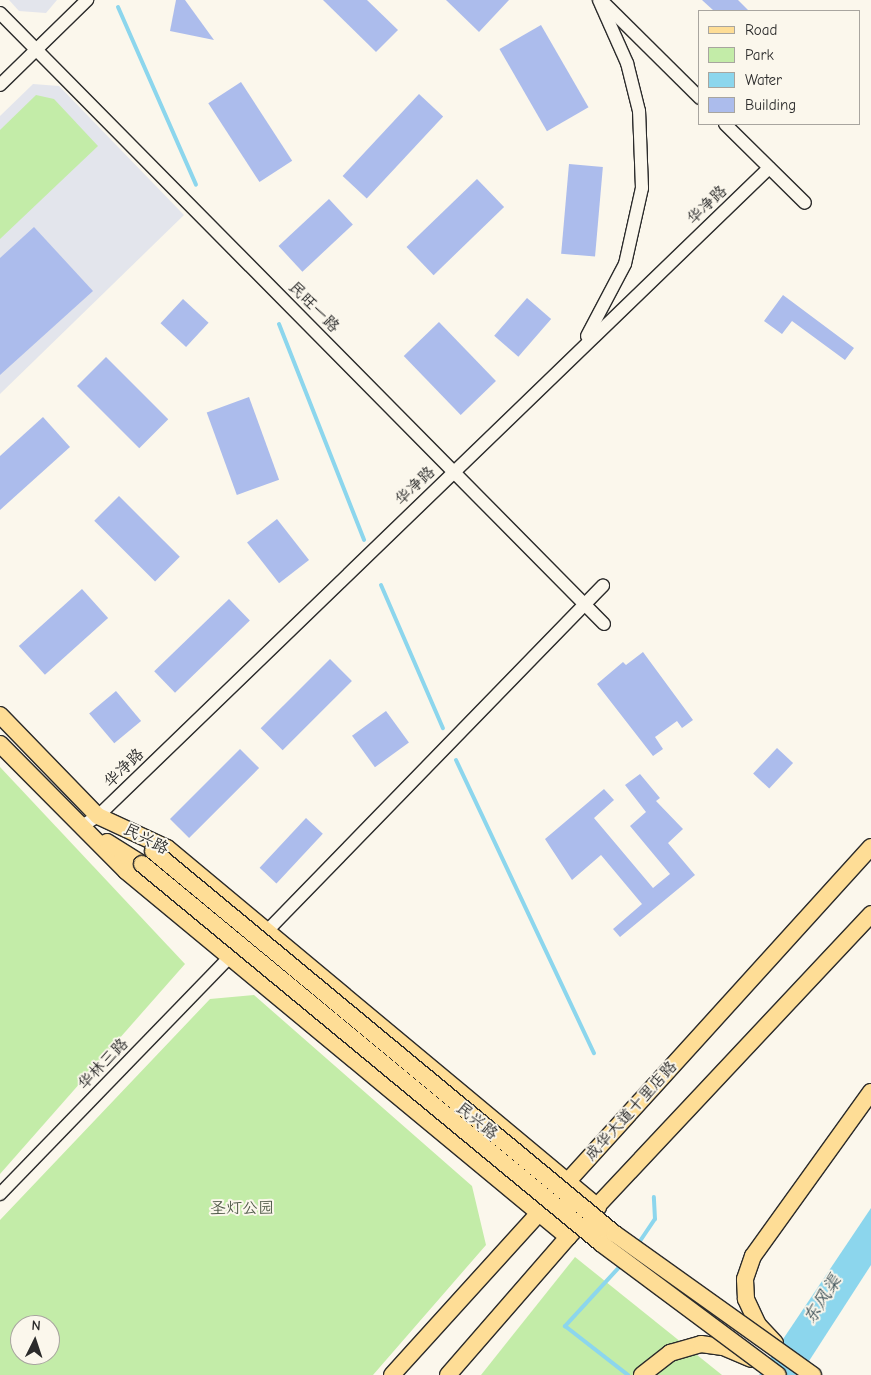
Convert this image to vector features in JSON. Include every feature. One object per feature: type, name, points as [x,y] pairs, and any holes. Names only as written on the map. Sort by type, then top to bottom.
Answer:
[{"type":"main road","name":"民兴路","points":[[0,715],[98,816],[153,851],[615,1234],[813,1375]]},
{"type":"main road","name":"民兴路","points":[[0,744],[126,871],[228,958],[540,1211],[568,1237]]},
{"type":"main road","name":"民兴路","points":[[98,816],[167,848],[598,1206]]},
{"type":"main road","name":"民兴路","points":[[82,826],[142,864],[602,1244],[778,1375]]},
{"type":"main road","name":"成华大道十里店路","points":[[392,1375],[871,847]]},
{"type":"main road","points":[[448,1375],[568,1237],[871,914]]},
{"type":"main road","points":[[783,1352],[751,1312],[745,1279],[753,1256],[788,1204],[871,1092]]},
{"type":"main road","points":[[642,1375],[670,1353],[701,1344],[722,1346],[764,1365]]},
{"type":"street","points":[[0,85],[86,0]]},
{"type":"street","points":[[600,0],[698,96]]},
{"type":"street","points":[[570,358],[625,264],[642,188],[639,111],[627,63],[600,0]]},
{"type":"street","name":"民旺一路","points":[[0,13],[604,624]]},
{"type":"street","points":[[726,125],[805,203]]},
{"type":"street","name":"华净路","points":[[82,826],[98,816],[570,358],[769,168]]},
{"type":"street","points":[[267,931],[603,584]]},
{"type":"street","name":"华林三路","points":[[0,1194],[228,958]]},
{"type":"shaded area","points":[[9,0],[57,0],[46,13],[19,11]]},
{"type":"shaded area","points":[[33,84],[59,86],[184,215],[0,394],[0,116]]},
{"type":"green space","points":[[36,95],[54,99],[98,146],[0,239],[0,130]]},
{"type":"green space","points":[[0,767],[185,964],[0,1174]]},
{"type":"green space","name":"圣灯公园","points":[[254,995],[472,1186],[486,1245],[373,1375],[0,1375],[0,1220],[210,999]]},
{"type":"green space","points":[[575,1257],[722,1375],[481,1375]]},
{"type":"water","name":"东风渠","points":[[871,1208],[871,1265],[800,1375],[759,1375]]},
{"type":"building","points":[[176,0],[185,0],[214,40],[170,31]]},
{"type":"building","points":[[323,0],[367,0],[398,30],[376,52]]},
{"type":"building","points":[[446,0],[509,0],[479,32]]},
{"type":"building","points":[[702,0],[738,0],[748,10],[713,10]]},
{"type":"building","points":[[541,25],[588,107],[547,131],[499,49]]},
{"type":"building","points":[[241,82],[292,161],[259,182],[208,103]]},
{"type":"building","points":[[419,94],[443,117],[367,198],[343,176]]},
{"type":"building","points":[[569,164],[603,167],[595,257],[561,254]]},
{"type":"building","points":[[477,179],[504,207],[434,275],[407,247]]},
{"type":"building","points":[[329,199],[353,225],[302,272],[279,246]]},
{"type":"building","points":[[34,227],[93,291],[0,375],[0,258]]},
{"type":"building","points":[[783,295],[854,348],[845,360],[792,321],[782,334],[764,321]]},
{"type":"building","points":[[527,298],[551,319],[518,357],[494,336]]},
{"type":"building","points":[[183,299],[209,323],[186,347],[160,323]]},
{"type":"building","points":[[439,322],[496,381],[461,415],[404,356]]},
{"type":"building","points":[[106,357],[168,419],[139,448],[77,386]]},
{"type":"building","points":[[249,397],[279,480],[237,495],[207,412]]},
{"type":"building","points":[[43,417],[70,447],[0,510],[0,456]]},
{"type":"building","points":[[119,496],[180,557],[155,582],[94,521]]},
{"type":"building","points":[[277,519],[309,560],[279,583],[247,542]]},
{"type":"building","points":[[82,589],[108,618],[45,675],[19,646]]},
{"type":"building","points":[[229,599],[250,621],[175,693],[154,671]]},
{"type":"building","points":[[643,652],[693,720],[682,728],[677,721],[655,737],[663,749],[653,756],[597,684],[623,662],[626,665]]},
{"type":"building","points":[[330,659],[352,681],[283,750],[261,728]]},
{"type":"building","points":[[116,691],[141,721],[114,743],[89,713]]},
{"type":"building","points":[[386,711],[409,743],[375,767],[352,736]]},
{"type":"building","points":[[777,748],[793,763],[769,789],[753,774]]},
{"type":"building","points":[[240,749],[259,768],[189,838],[170,819]]},
{"type":"building","points":[[640,774],[660,798],[656,801],[683,829],[668,843],[695,875],[620,937],[613,929],[642,904],[601,855],[572,880],[545,839],[604,789],[614,800],[594,818],[653,888],[670,874],[630,826],[646,812],[625,785]]},
{"type":"building","points":[[306,818],[323,834],[276,883],[260,868]]},
{"type":"waterway","points":[[118,7],[196,185]]},
{"type":"waterway","points":[[279,324],[364,540]]},
{"type":"waterway","points":[[381,585],[443,728]]},
{"type":"waterway","points":[[456,760],[594,1053]]},
{"type":"waterway","points":[[638,1244],[655,1219],[654,1197]]},
{"type":"waterway","points":[[623,1263],[565,1326],[628,1375]]}]
